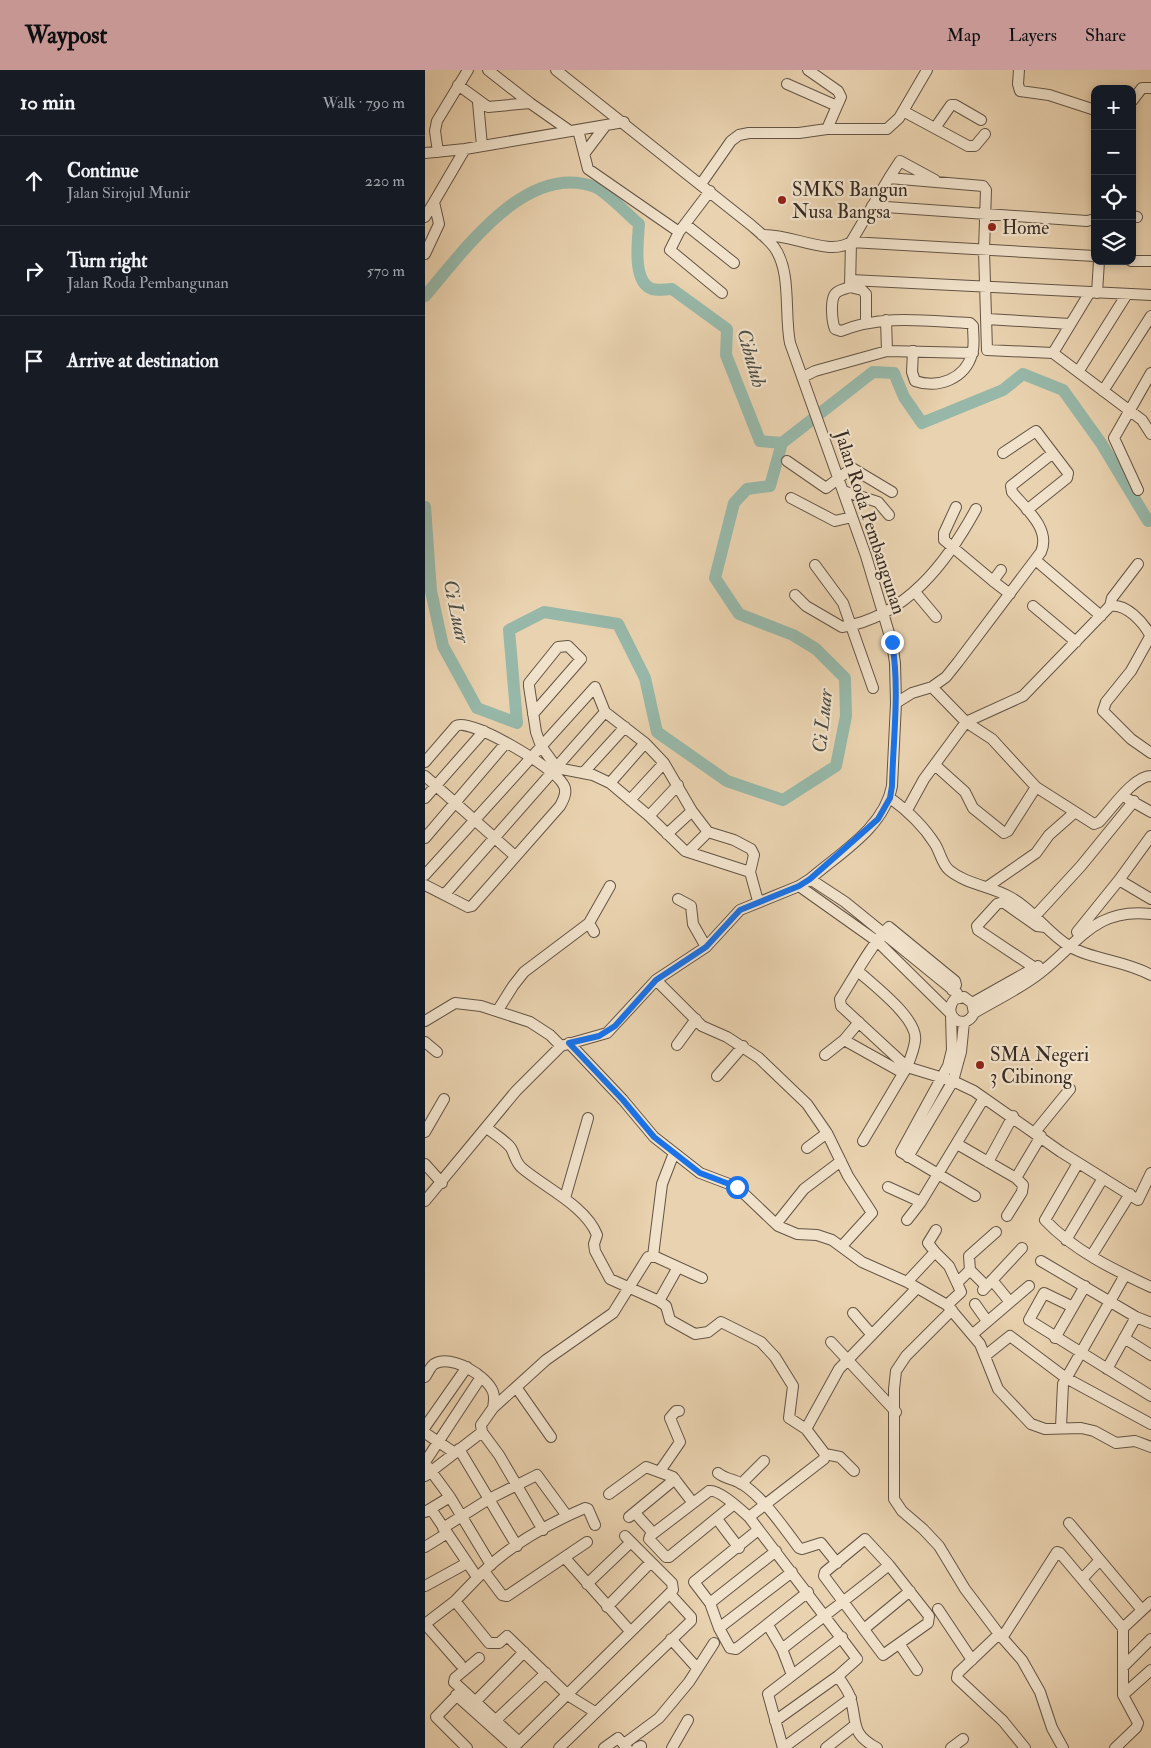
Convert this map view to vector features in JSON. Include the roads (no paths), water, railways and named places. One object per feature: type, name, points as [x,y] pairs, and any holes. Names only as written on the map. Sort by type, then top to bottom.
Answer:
[{"type":"street","points":[[438,152],[435,127],[468,70]]},
{"type":"street","points":[[489,70],[529,103],[574,131],[588,169],[682,228],[733,263]]},
{"type":"street","name":"Jalan Roda Pembangunan","points":[[425,1201],[487,1128],[515,1091],[565,1045],[607,1032],[656,980],[706,947],[735,914],[758,901],[799,886],[810,879],[878,819],[890,798],[896,703],[895,663],[884,614],[788,334],[784,268],[773,246],[762,235],[624,122],[556,70]]},
{"type":"street","points":[[808,70],[838,92],[841,97],[827,129]]},
{"type":"street","points":[[701,184],[731,141],[739,135],[749,133],[799,133],[827,129],[887,129],[903,111],[927,70]]},
{"type":"street","points":[[1019,70],[1017,84],[1020,90],[1049,95],[1091,109]]},
{"type":"street","points":[[787,84],[837,106]]},
{"type":"street","points":[[458,85],[478,102],[492,108],[529,103]]},
{"type":"street","points":[[1136,96],[1142,88],[1151,88]]},
{"type":"street","points":[[478,102],[482,146]]},
{"type":"street","points":[[935,128],[951,106],[955,105],[981,120]]},
{"type":"street","points":[[903,111],[972,147],[978,144],[985,134]]},
{"type":"street","points":[[425,153],[465,149],[624,122]]},
{"type":"street","points":[[583,154],[606,125]]},
{"type":"street","points":[[425,218],[465,149]]},
{"type":"street","points":[[850,283],[850,245],[900,161],[938,182]]},
{"type":"street","points":[[889,178],[985,187],[984,252],[987,350],[1053,353],[1142,420],[1151,434]]},
{"type":"street","points":[[710,191],[682,228],[671,251],[722,293]]},
{"type":"street","points":[[425,254],[439,224],[434,202]]},
{"type":"street","points":[[872,206],[985,215],[1091,220]]},
{"type":"street","points":[[762,235],[782,235],[818,246],[835,247],[850,245],[1091,256]]},
{"type":"street","points":[[984,252],[1091,260]]},
{"type":"street","points":[[1136,255],[1151,254]]},
{"type":"street","points":[[1136,261],[1151,261]]},
{"type":"street","points":[[1053,353],[1070,324],[1093,293],[1098,265]]},
{"type":"street","points":[[850,283],[863,290],[866,294],[866,322]]},
{"type":"street","points":[[913,351],[913,379],[921,383],[949,381],[961,373],[973,353],[973,326],[970,323],[886,320],[866,322],[841,331],[834,327],[834,295],[850,283],[1151,295]]},
{"type":"street","points":[[1078,372],[1127,294]]},
{"type":"street","points":[[1103,391],[1151,316]]},
{"type":"street","points":[[987,319],[1070,324]]},
{"type":"street","points":[[886,320],[887,351]]},
{"type":"street","points":[[803,377],[815,371],[887,351],[973,353]]},
{"type":"street","points":[[1138,490],[1114,438],[1129,410],[1149,380]]},
{"type":"street","points":[[1003,453],[1035,431],[1068,473],[1068,476],[1027,510]]},
{"type":"street","points":[[896,703],[912,693],[932,687],[946,676],[1037,558],[1043,547],[1043,533],[1012,492],[1012,484],[1053,453]]},
{"type":"street","points":[[787,461],[826,488],[839,480],[850,469],[854,468],[892,492]]},
{"type":"street","points":[[843,491],[878,502],[889,516]]},
{"type":"street","points":[[791,498],[835,521],[852,517]]},
{"type":"street","points":[[956,508],[943,536],[1010,594]]},
{"type":"street","points":[[795,595],[805,606],[837,626],[852,626],[884,614],[915,592],[933,573],[953,546],[976,509]]},
{"type":"street","points":[[1039,564],[1063,582],[1101,616]]},
{"type":"street","points":[[907,810],[924,779],[966,722],[1023,696],[1110,606],[1112,598],[1138,564]]},
{"type":"street","points":[[815,565],[841,599],[873,688]]},
{"type":"street","points":[[993,581],[1001,570]]},
{"type":"street","points":[[915,592],[936,617]]},
{"type":"street","points":[[1033,606],[1076,642]]},
{"type":"street","points":[[1110,606],[1122,608],[1140,620],[1151,635],[1131,671],[1106,702],[1103,711],[1131,739],[1151,753]]},
{"type":"street","points":[[425,885],[468,906],[472,906],[563,800],[565,789],[563,782],[541,746],[533,714],[530,681],[559,647],[568,646],[581,659],[533,714]]},
{"type":"street","points":[[425,875],[595,687],[605,712],[645,743],[664,763],[692,811],[708,832],[734,840],[751,849],[754,856],[750,872],[758,901]]},
{"type":"street","points":[[932,687],[966,722],[992,739],[1036,787],[1074,813],[1097,824],[1127,790],[1150,774]]},
{"type":"street","points":[[445,894],[605,712]]},
{"type":"street","points":[[425,762],[459,724],[484,731],[555,771],[584,772],[610,783],[688,852],[750,872]]},
{"type":"street","points":[[584,772],[625,727]]},
{"type":"street","points":[[425,798],[484,731]]},
{"type":"street","points":[[425,838],[506,743]]},
{"type":"street","points":[[610,783],[645,743]]},
{"type":"street","points":[[630,800],[664,763]]},
{"type":"street","points":[[935,765],[965,792],[973,808],[1004,833],[1036,787]]},
{"type":"street","points":[[425,776],[515,856]]},
{"type":"street","points":[[649,816],[678,785]]},
{"type":"street","points":[[890,798],[907,810],[934,843],[947,868],[964,880],[1016,900],[1036,915],[1046,927],[1072,943],[1081,952],[1132,965],[1151,975]]},
{"type":"street","points":[[1036,915],[1081,866],[1131,800],[1151,812]]},
{"type":"street","points":[[667,834],[692,811]]},
{"type":"street","points":[[987,888],[1036,853],[1049,835],[1074,813]]},
{"type":"street","points":[[688,852],[708,832]]},
{"type":"street","points":[[1072,943],[1077,932],[1119,880],[1151,836]]},
{"type":"street","points":[[799,886],[881,938],[952,990],[970,1004],[971,1019],[965,1022],[956,1021],[881,938],[845,902],[810,879]]},
{"type":"street","points":[[1119,880],[1151,899]]},
{"type":"street","points":[[498,1010],[524,972],[591,927],[610,886]]},
{"type":"street","points":[[678,899],[691,906],[693,924],[706,947]]},
{"type":"street","points":[[1035,968],[978,930],[977,926],[997,904],[1003,902],[1037,926],[1046,927]]},
{"type":"street","points":[[957,1051],[950,1014],[953,1002],[970,1004],[992,998],[1038,975],[1091,926],[1111,917],[1128,914],[1151,914]]},
{"type":"street","points":[[881,938],[839,1002],[905,1070]]},
{"type":"street","points":[[992,998],[1035,968],[1057,957]]},
{"type":"street","points":[[858,971],[903,1013],[914,1031],[915,1041],[905,1070],[863,1141]]},
{"type":"street","points":[[656,980],[702,1026],[743,1046],[775,1071],[807,1104],[827,1133],[851,1183],[872,1214],[842,1246]]},
{"type":"street","points":[[426,1023],[455,1003],[498,1010],[531,1022],[565,1045],[623,1100],[654,1137],[700,1173],[737,1187],[776,1224],[797,1234],[824,1236],[842,1246],[862,1262],[907,1282],[949,1308],[973,1334],[985,1356],[998,1389],[1024,1418],[1039,1428],[1061,1427],[1089,1430],[1116,1443],[1135,1441],[1151,1447]]},
{"type":"street","points":[[677,1045],[696,1019]]},
{"type":"street","points":[[825,1055],[844,1040],[859,1022]]},
{"type":"street","points":[[965,1022],[948,1080],[901,1150],[901,1153],[975,1196]]},
{"type":"street","points":[[844,1040],[905,1070],[948,1080],[974,1090],[1078,1163],[1138,1200],[1151,1173]]},
{"type":"street","points":[[425,1042],[437,1052]]},
{"type":"street","points":[[717,1076],[743,1046]]},
{"type":"street","points":[[1016,1178],[1038,1134],[1070,1089]]},
{"type":"street","points":[[907,1220],[939,1175],[984,1098]]},
{"type":"street","points":[[426,1126],[444,1099]]},
{"type":"street","points":[[988,1162],[1013,1116]]},
{"type":"street","points":[[565,1198],[588,1118]]},
{"type":"street","points":[[487,1128],[511,1148],[515,1161],[521,1168],[565,1198],[596,1232],[595,1251],[608,1276],[628,1288],[659,1301],[666,1306],[671,1320],[695,1334],[708,1332],[721,1322],[761,1342],[775,1357],[791,1381],[789,1418],[806,1429],[825,1454],[840,1457],[855,1471]]},
{"type":"street","points":[[807,1148],[827,1133]]},
{"type":"street","points":[[957,1144],[1016,1178],[1023,1188],[1007,1216]]},
{"type":"street","points":[[653,1256],[662,1184],[674,1154]]},
{"type":"street","points":[[776,1224],[804,1189],[841,1161]]},
{"type":"street","points":[[1078,1163],[1045,1218],[1066,1240],[1125,1275],[1151,1287]]},
{"type":"street","points":[[425,1164],[442,1183]]},
{"type":"street","points":[[1066,1240],[1103,1178]]},
{"type":"street","points":[[888,1187],[921,1202]]},
{"type":"street","points":[[1092,1255],[1130,1194]]},
{"type":"street","points":[[936,1230],[928,1244],[949,1266],[961,1292],[899,1366],[894,1389],[894,1499],[897,1506],[939,1546],[965,1589],[1000,1636],[1022,1660],[1034,1678],[1052,1728],[1063,1748]]},
{"type":"street","points":[[996,1232],[969,1256],[970,1270],[987,1286],[1010,1302]]},
{"type":"street","points":[[987,1286],[1022,1248]]},
{"type":"street","points":[[907,1282],[935,1252]]},
{"type":"street","points":[[543,1530],[482,1432],[482,1422],[493,1408],[562,1347],[608,1317],[648,1257],[653,1256],[702,1278]]},
{"type":"street","points":[[1041,1260],[1151,1323]]},
{"type":"street","points":[[659,1301],[678,1267]]},
{"type":"street","points":[[957,1283],[970,1270]]},
{"type":"street","points":[[1061,1427],[1062,1389],[1125,1275]]},
{"type":"street","points":[[973,1334],[1029,1286]]},
{"type":"street","points":[[1055,1338],[1085,1286]]},
{"type":"street","points":[[806,1429],[833,1377],[917,1288]]},
{"type":"street","points":[[1073,1306],[1046,1293],[1038,1303],[1029,1321],[1151,1396]]},
{"type":"street","points":[[975,1304],[987,1321]]},
{"type":"street","points":[[853,1313],[872,1335]]},
{"type":"street","points":[[1107,1369],[1136,1316]]},
{"type":"street","points":[[985,1356],[1010,1336],[1067,1378],[1151,1424]]},
{"type":"street","points":[[1124,1338],[1151,1355]]},
{"type":"street","points":[[831,1342],[895,1412]]},
{"type":"street","points":[[425,1377],[432,1366],[438,1363],[446,1362],[467,1367],[481,1377],[494,1394],[493,1408]]},
{"type":"street","points":[[425,1427],[467,1367]]},
{"type":"street","points":[[481,1377],[425,1462],[429,1474],[450,1497],[462,1517],[484,1571],[502,1595],[507,1596],[587,1542]]},
{"type":"street","points":[[517,1387],[551,1437]]},
{"type":"street","points":[[662,1468],[679,1445],[677,1434],[680,1407]]},
{"type":"street","points":[[429,1474],[482,1432]]},
{"type":"street","points":[[425,1433],[457,1451],[517,1546]]},
{"type":"street","points":[[758,1511],[824,1460],[825,1454]]},
{"type":"street","points":[[741,1484],[763,1461]]},
{"type":"street","points":[[609,1494],[644,1466],[662,1468],[675,1479],[693,1503]]},
{"type":"street","points":[[718,1473],[724,1478],[741,1484],[758,1511],[799,1548],[802,1549],[821,1543],[837,1563]]},
{"type":"street","points":[[425,1547],[462,1517],[489,1499],[535,1475],[539,1476],[567,1516]]},
{"type":"street","points":[[653,1533],[632,1515],[675,1479]]},
{"type":"street","points":[[734,1504],[669,1557],[666,1557],[650,1540],[650,1536],[653,1533],[712,1490],[734,1504],[758,1511]]},
{"type":"street","points":[[450,1497],[428,1511],[445,1531],[467,1563],[484,1571]]},
{"type":"street","points":[[460,1664],[426,1621],[455,1601],[484,1571],[517,1546],[567,1516],[587,1508],[595,1525]]},
{"type":"street","points":[[758,1511],[758,1530],[809,1592],[833,1608],[864,1630],[883,1655],[928,1623],[930,1619],[889,1565],[865,1539],[825,1572],[824,1576],[833,1608],[842,1637],[857,1659],[838,1676],[775,1721]]},
{"type":"street","points":[[717,1519],[739,1548]]},
{"type":"street","points":[[1069,1523],[1142,1610]]},
{"type":"street","points":[[758,1530],[739,1548],[694,1582],[710,1604],[719,1628],[730,1648],[734,1650],[809,1592]]},
{"type":"street","points":[[515,1746],[569,1696],[630,1631],[670,1594],[674,1585],[628,1539],[587,1584]]},
{"type":"street","points":[[710,1604],[776,1551]]},
{"type":"street","points":[[1025,1748],[1003,1720],[957,1678],[958,1673],[1000,1636],[1055,1553],[1060,1553],[1123,1628],[1123,1695],[1138,1725],[1115,1748]]},
{"type":"street","points":[[565,1558],[630,1631]]},
{"type":"street","points":[[1082,1579],[1099,1561]]},
{"type":"street","points":[[607,1607],[651,1562]]},
{"type":"street","points":[[425,1586],[467,1563]]},
{"type":"street","points":[[782,1648],[889,1565]]},
{"type":"street","points":[[719,1628],[792,1572]]},
{"type":"street","points":[[864,1630],[910,1591]]},
{"type":"street","points":[[559,1748],[692,1619],[670,1594]]},
{"type":"street","points":[[455,1601],[489,1642],[499,1643],[507,1636],[569,1696],[595,1712]]},
{"type":"street","points":[[1123,1628],[1151,1602]]},
{"type":"street","points":[[938,1610],[972,1660]]},
{"type":"street","points":[[768,1624],[782,1648],[792,1675]]},
{"type":"street","points":[[842,1637],[768,1694],[783,1748],[851,1698]]},
{"type":"street","points":[[1123,1667],[1151,1638]]},
{"type":"street","points":[[671,1639],[697,1668]]},
{"type":"street","points":[[605,1748],[617,1738],[625,1746],[659,1718],[689,1682],[714,1642]]},
{"type":"street","points":[[899,1645],[917,1670]]},
{"type":"street","points":[[475,1702],[524,1652]]},
{"type":"street","points":[[479,1658],[454,1679],[454,1682],[459,1692],[515,1746]]},
{"type":"street","points":[[1123,1695],[1151,1670]]},
{"type":"street","points":[[496,1720],[546,1674]]},
{"type":"street","points":[[838,1676],[851,1698],[855,1726],[872,1747]]},
{"type":"street","points":[[459,1692],[475,1702],[496,1720],[515,1746]]},
{"type":"street","points":[[459,1692],[436,1717],[467,1748]]},
{"type":"street","points":[[672,1748],[688,1720]]},
{"type":"street","points":[[827,1748],[855,1726]]},
{"type":"street","points":[[951,1748],[963,1739]]},
{"type":"waterway","name":"Cibuluh","points":[[425,296],[478,235],[521,198],[545,187],[569,182],[595,187],[639,224],[637,250],[639,270],[641,278],[646,285],[654,290],[672,289],[727,329],[726,355],[760,441],[782,443]]},
{"type":"waterway","name":"Ci Luar","points":[[425,507],[431,591],[443,646],[477,708],[517,723],[509,630],[544,612],[618,624],[645,678],[657,732],[727,781],[783,800],[836,766],[846,716],[845,678],[816,649],[793,635],[739,614],[715,578],[734,503],[747,489],[770,486],[782,443],[873,372],[894,373],[904,397],[922,423],[1003,390],[1023,374],[1063,390],[1101,443],[1148,521],[1151,520]]},
{"type":"place","name":"SMKS Bangun Nusa Bangsa","points":[[782,200]]},
{"type":"place","name":"Home","points":[[992,227]]},
{"type":"place","name":"SMA Negeri 3 Cibinong","points":[[980,1065]]}]
